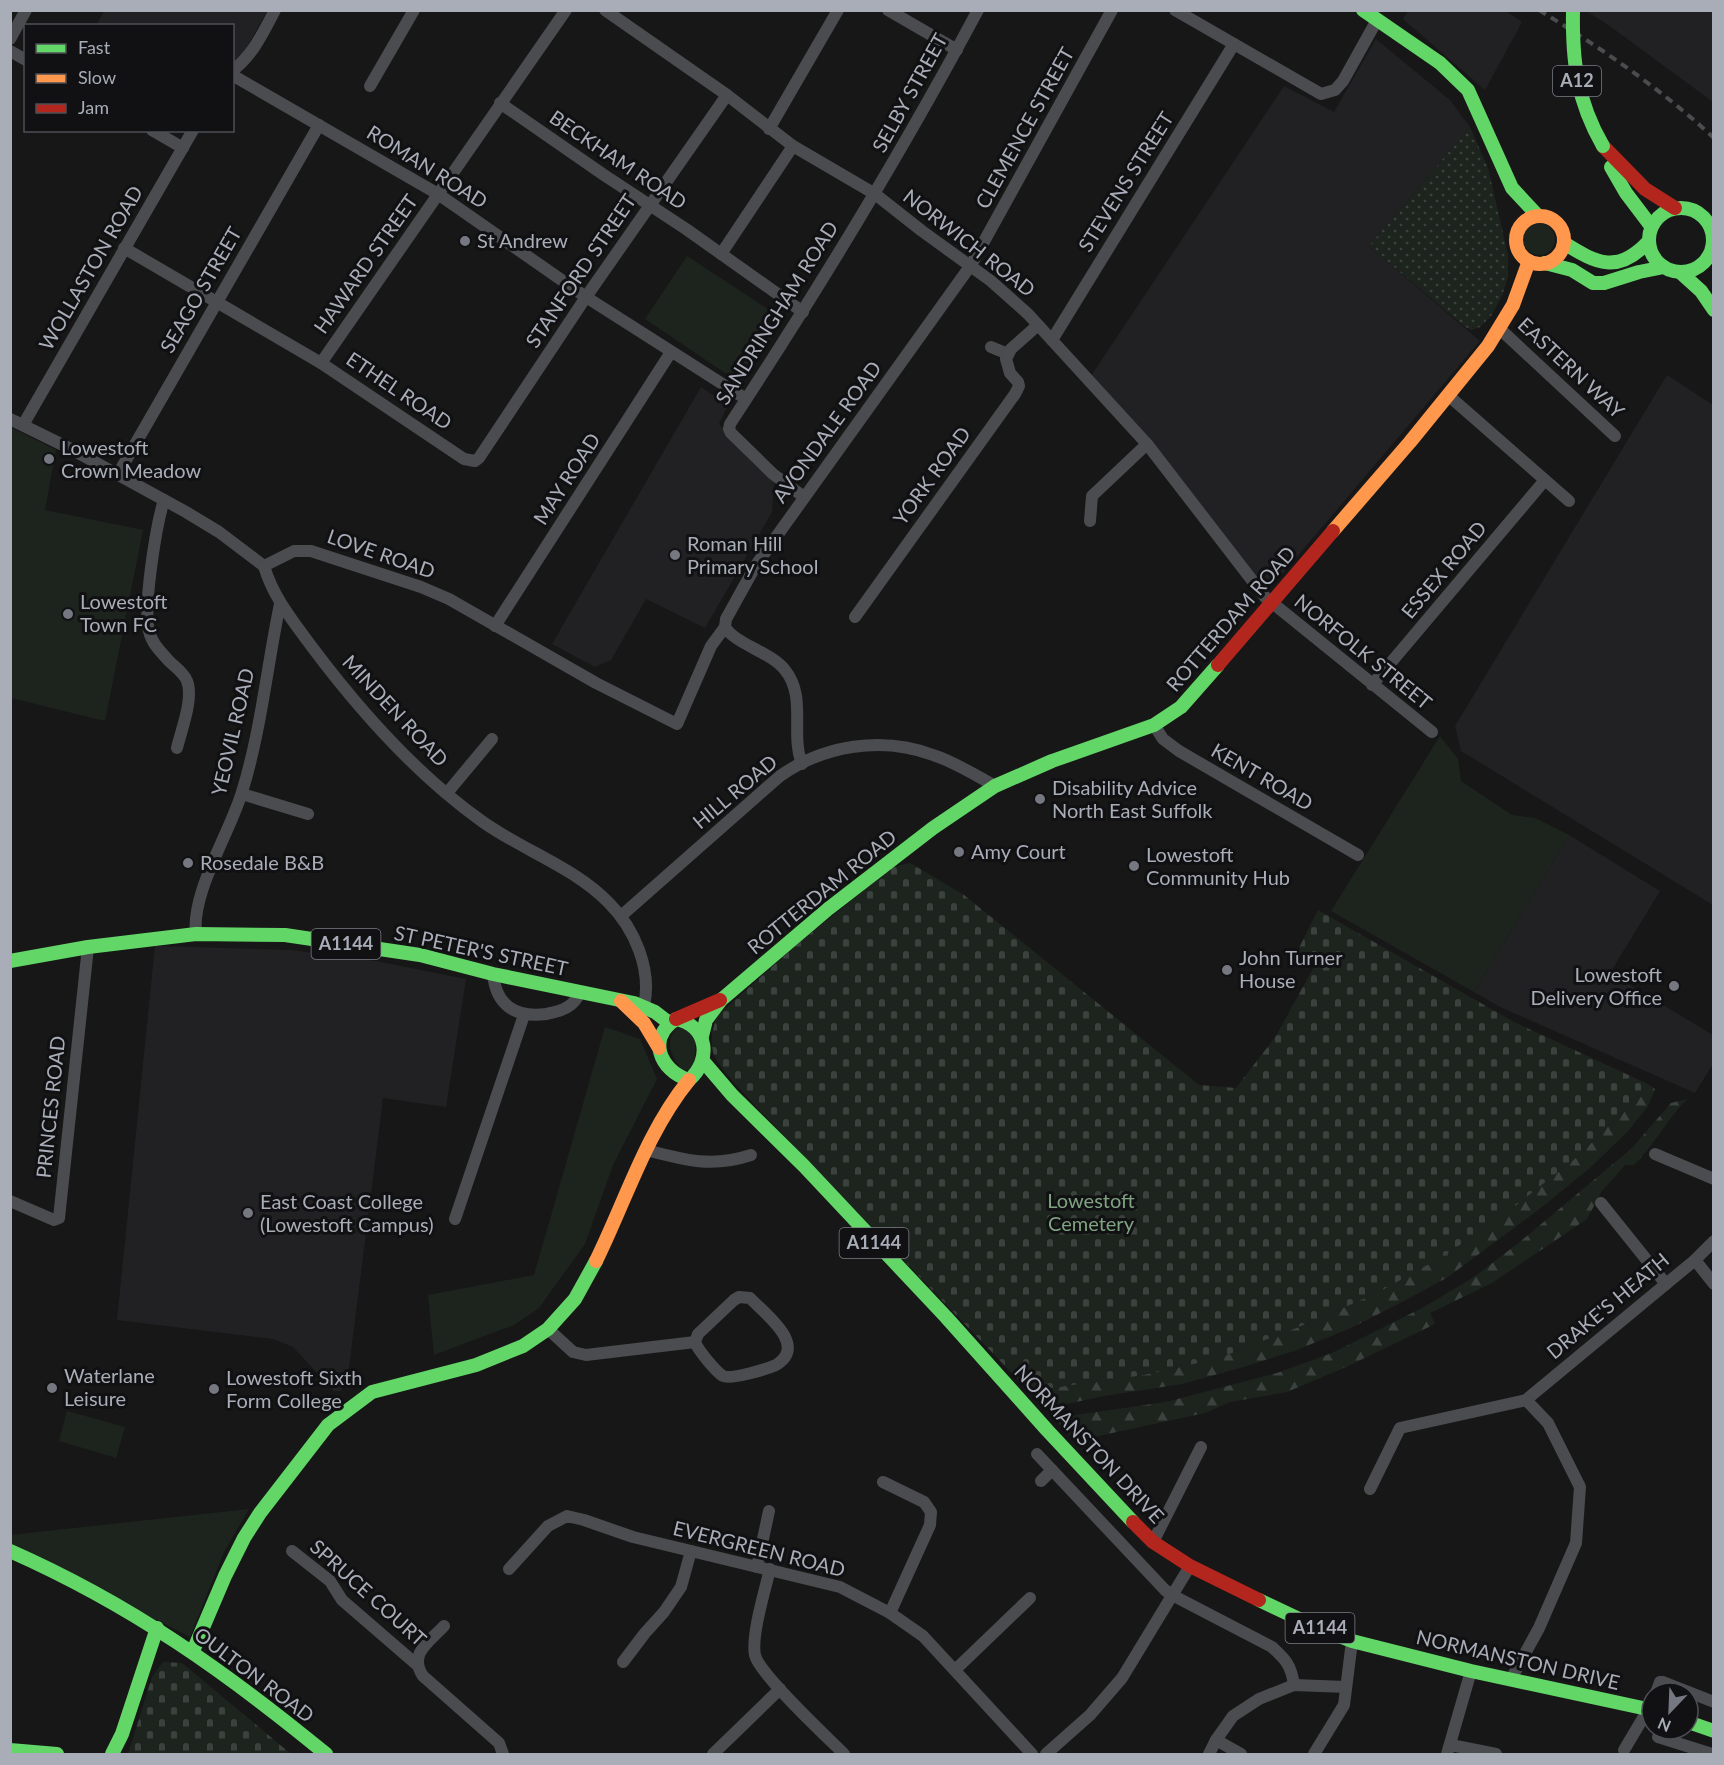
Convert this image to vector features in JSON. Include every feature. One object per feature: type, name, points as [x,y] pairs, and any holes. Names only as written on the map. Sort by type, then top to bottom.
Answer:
[{"type":"main road","points":[[1363,10],[1440,63],[1468,90],[1512,188],[1518,250],[1528,261],[1572,270],[1593,283],[1604,283],[1664,267]]},
{"type":"main road","name":"A12","points":[[1573,10],[1572,42],[1576,76],[1589,125],[1603,146],[1646,191],[1658,201],[1675,208]]},
{"type":"main road","name":"A12","points":[[1603,146],[1613,171],[1626,193],[1651,226]]},
{"type":"main road","points":[[1512,188],[1539,216],[1554,220],[1563,234],[1564,243],[1560,252],[1554,259],[1545,263]]},
{"type":"main road","points":[[1711,252],[1698,267],[1689,271],[1680,272],[1664,267],[1650,252],[1648,242],[1651,226],[1665,211],[1675,208],[1694,210],[1709,224],[1713,233],[1711,252],[1713,295]]},
{"type":"main road","points":[[1516,235],[1524,221],[1539,216]]},
{"type":"main road","points":[[1564,243],[1592,260],[1615,264],[1626,262],[1640,253],[1648,242]]},
{"type":"main road","name":"ROTTERDAM ROAD","points":[[702,1036],[706,1020],[721,1000],[858,885],[933,828],[995,786],[1052,761],[1154,725],[1175,711],[1191,696],[1449,396],[1500,329],[1513,305],[1528,261]]},
{"type":"main road","points":[[1680,272],[1701,291],[1713,310]]},
{"type":"main road","name":"ST PETER'S STREET","points":[[10,961],[88,947],[196,933],[285,935],[420,955],[493,974],[644,1006],[672,1020]]},
{"type":"main road","name":"ROTTERDAM ROAD","points":[[672,1020],[721,1000]]},
{"type":"main road","points":[[621,1001],[644,1023],[670,1072],[681,1079],[691,1079]]},
{"type":"main road","points":[[193,1652],[225,1576],[244,1538],[260,1513],[328,1425],[372,1392],[476,1365],[523,1346],[548,1329],[574,1299],[586,1280],[670,1102],[699,1072],[702,1061],[702,1036],[692,1022],[686,1019],[672,1020],[661,1034],[659,1048]]},
{"type":"main road","name":"NORMANSTON DRIVE","points":[[702,1061],[1015,1392],[1047,1430],[1153,1542],[1190,1566],[1269,1605],[1352,1641],[1471,1671],[1640,1705]]},
{"type":"main road","points":[[670,1072],[670,1102]]},
{"type":"main road","name":"NORMANSTON DRIVE","points":[[691,1079],[732,1095]]},
{"type":"main road","name":"OULTON ROAD","points":[[10,1551],[135,1613],[193,1652],[287,1722],[326,1755]]},
{"type":"main road","points":[[112,1755],[123,1734],[157,1628]]},
{"type":"main road","points":[[10,1750],[57,1755]]},
{"type":"street","points":[[10,39],[26,10]]},
{"type":"street","points":[[234,71],[245,61],[275,10]]},
{"type":"street","points":[[370,86],[414,10]]},
{"type":"street","name":"HAWARD STREET","points":[[321,363],[566,10]]},
{"type":"street","name":"NORWICH ROAD","points":[[604,10],[727,95],[793,146],[875,194],[922,231],[971,265],[1014,301],[1147,444],[1271,602]]},
{"type":"street","points":[[769,129],[838,10]]},
{"type":"street","points":[[888,10],[957,50]]},
{"type":"street","name":"SELBY STREET","points":[[875,194],[978,10]]},
{"type":"street","name":"CLEMENCE STREET","points":[[971,265],[1112,10]]},
{"type":"street","points":[[1175,10],[1321,94],[1335,90],[1343,81],[1377,20]]},
{"type":"street","name":"STEVENS STREET","points":[[1052,340],[1234,44]]},
{"type":"street","points":[[10,51],[24,59]]},
{"type":"street","name":"ROMAN ROAD","points":[[234,74],[438,194],[586,297],[746,399]]},
{"type":"street","name":"STANFORD STREET","points":[[464,459],[474,461],[479,458],[586,297],[727,95]]},
{"type":"street","name":"BECKHAM ROAD","points":[[500,103],[803,312]]},
{"type":"street","name":"SEAGO STREET","points":[[118,474],[319,125]]},
{"type":"street","points":[[155,132],[183,148]]},
{"type":"street","name":"WOLLASTON ROAD","points":[[22,425],[193,132]]},
{"type":"street","points":[[721,254],[793,146]]},
{"type":"street","name":"SANDRINGHAM ROAD","points":[[804,497],[773,474],[731,433],[730,424],[803,312],[875,194]]},
{"type":"street","name":"ETHEL ROAD","points":[[124,248],[321,363],[464,459]]},
{"type":"street","name":"AVONDALE ROAD","points":[[677,724],[711,646],[725,627],[726,619],[756,565],[971,265]]},
{"type":"street","points":[[991,346],[1008,354],[1038,325]]},
{"type":"street","name":"EASTERN WAY","points":[[1500,329],[1615,436]]},
{"type":"street","name":"MAY ROAD","points":[[495,626],[671,352]]},
{"type":"street","name":"YORK ROAD","points":[[855,617],[1015,394],[1018,382],[1007,368],[1008,354]]},
{"type":"street","points":[[1449,396],[1569,501]]},
{"type":"street","points":[[10,419],[164,500],[219,532],[264,566]]},
{"type":"street","points":[[1090,521],[1092,496],[1147,444]]},
{"type":"street","name":"ESSEX ROAD","points":[[1372,685],[1545,480]]},
{"type":"street","points":[[164,500],[159,515],[147,605],[147,622],[157,648],[188,681],[189,700],[177,748]]},
{"type":"street","name":"LOVE ROAD","points":[[264,566],[294,551],[311,551],[421,587],[457,603],[596,683],[677,724]]},
{"type":"street","name":"MINDEN ROAD","points":[[264,566],[269,583],[280,604],[340,684],[416,766],[483,822],[594,888],[621,916],[642,955],[647,993],[644,1006]]},
{"type":"street","name":"NORFOLK STREET","points":[[1271,602],[1432,732]]},
{"type":"street","name":"YEOVIL ROAD","points":[[196,933],[196,907],[242,794],[255,742],[280,604]]},
{"type":"street","points":[[725,627],[728,633],[753,646],[785,670],[797,701],[797,749],[802,764]]},
{"type":"street","name":"KENT ROAD","points":[[1154,725],[1163,739],[1179,751],[1358,855]]},
{"type":"street","points":[[447,793],[492,739]]},
{"type":"street","name":"HILL ROAD","points":[[621,916],[780,776],[802,764],[846,748],[886,744],[903,746],[935,755],[995,786]]},
{"type":"street","points":[[242,794],[308,814]]},
{"type":"street","name":"PRINCES ROAD","points":[[10,1201],[54,1220],[59,1218],[88,947]]},
{"type":"street","points":[[493,974],[494,986],[502,1000],[515,1012],[524,1015],[563,1010],[575,1002],[580,992]]},
{"type":"street","points":[[621,1001],[631,997],[646,979]]},
{"type":"street","points":[[455,1219],[524,1015]]},
{"type":"street","points":[[646,1150],[691,1162],[735,1160],[751,1155]]},
{"type":"street","points":[[1655,1154],[1713,1179]]},
{"type":"street","points":[[1601,1203],[1666,1284]]},
{"type":"street","name":"DRAKE'S HEATH","points":[[1526,1400],[1695,1260],[1713,1241]]},
{"type":"street","points":[[1695,1260],[1713,1284]]},
{"type":"street","points":[[744,1297],[750,1298],[786,1336],[788,1349],[782,1361],[776,1365],[729,1377],[721,1373],[695,1342],[698,1334],[734,1300],[744,1297]]},
{"type":"street","points":[[548,1329],[573,1352],[586,1355],[695,1342]]},
{"type":"street","points":[[1370,1489],[1400,1428],[1526,1400],[1548,1423],[1580,1487],[1576,1543],[1539,1628],[1511,1679]]},
{"type":"street","points":[[1153,1542],[1201,1447]]},
{"type":"street","points":[[1037,1454],[1172,1595],[1272,1647],[1284,1658],[1292,1670],[1294,1685]]},
{"type":"street","points":[[1041,1481],[1052,1470]]},
{"type":"street","points":[[883,1482],[924,1502],[931,1512],[930,1525],[890,1612]]},
{"type":"street","points":[[769,1511],[755,1656],[780,1689],[844,1755]]},
{"type":"street","name":"EVERGREEN ROAD","points":[[508,1569],[548,1526],[567,1516],[633,1537],[840,1587],[890,1612],[923,1636],[1032,1755]]},
{"type":"street","name":"SPRUCE COURT","points":[[292,1551],[330,1581],[342,1600],[416,1664],[423,1676],[499,1743],[503,1755]]},
{"type":"street","points":[[623,1662],[645,1632],[664,1612],[681,1587],[691,1551]]},
{"type":"street","points":[[1046,1755],[1090,1714],[1122,1678],[1190,1566]]},
{"type":"street","points":[[954,1670],[1030,1598]]},
{"type":"street","points":[[416,1664],[420,1651],[444,1626]]},
{"type":"street","points":[[1314,1755],[1344,1705],[1352,1641]]},
{"type":"street","points":[[1471,1671],[1449,1750],[1496,1755]]},
{"type":"street","points":[[1209,1755],[1216,1740],[1233,1716],[1259,1699],[1294,1685],[1346,1687]]},
{"type":"street","points":[[713,1755],[780,1689]]},
{"type":"street","points":[[1624,1750],[1640,1725]]},
{"type":"street","points":[[1670,1741],[1708,1753],[1712,1730]]},
{"type":"street","points":[[1216,1740],[1242,1755]]},
{"type":"shaded area","points":[[1504,10],[1522,22],[1485,90],[1403,19],[1408,11]]},
{"type":"shaded area","points":[[104,11],[267,11],[242,56],[234,62],[234,24],[97,24]]},
{"type":"shaded area","points":[[1586,11],[1713,11],[1713,102],[1607,24]]},
{"type":"shaded area","points":[[1376,39],[1450,100],[1470,127],[1369,246],[1480,341],[1267,592],[1091,376],[1284,86],[1334,112]]},
{"type":"shaded area","points":[[1667,375],[1713,405],[1713,905],[1461,751],[1455,726]]},
{"type":"shaded area","name":"Roman Hill Primary School","points":[[701,387],[728,405],[719,424],[774,482],[772,512],[705,628],[646,599],[611,660],[595,667],[552,644]]},
{"type":"shaded area","points":[[1569,835],[1660,891],[1610,973],[1713,1035],[1713,1064],[1695,1093],[1500,1007],[1474,992]]},
{"type":"shaded area","name":"East Coast College (Lowestoft Campus)","points":[[155,946],[291,950],[376,961],[466,979],[446,1107],[383,1098],[349,1368],[341,1391],[334,1391],[293,1347],[273,1339],[117,1320]]},
{"type":"green space","points":[[1470,127],[1488,168],[1508,255],[1508,277],[1502,296],[1491,316],[1480,327],[1471,330],[1369,246]]},
{"type":"green space","points":[[1539,223],[1550,228],[1555,239],[1550,250],[1539,255],[1528,250],[1523,239],[1528,228]]},
{"type":"green space","points":[[687,256],[783,319],[740,383],[645,319]]},
{"type":"green space","name":"Lowestoft Town FC","points":[[10,427],[56,450],[45,510],[143,530],[105,721],[11,698]]},
{"type":"green space","points":[[1440,736],[1458,759],[1461,781],[1512,815],[1535,818],[1569,835],[1474,992],[1331,911]]},
{"type":"green space","name":"Lowestoft Cemetery","points":[[910,863],[964,895],[1199,1085],[1236,1088],[1276,1036],[1315,965],[1296,954],[1318,910],[1514,1022],[1650,1085],[1578,1156],[1514,1207],[1447,1254],[1379,1292],[1217,1359],[1138,1376],[1029,1391],[752,1102],[728,1075],[713,1052],[712,1033],[718,1015],[800,942],[893,867]]},
{"type":"green space","points":[[605,1027],[640,1039],[657,1079],[613,1165],[585,1244],[539,1308],[514,1325],[434,1355],[428,1295],[534,1275]]},
{"type":"green space","points":[[677,1027],[696,1031],[694,1070],[682,1070],[672,1054],[671,1038]]},
{"type":"green space","points":[[1650,1085],[1655,1089],[1648,1106],[1629,1130],[1591,1167],[1542,1207],[1448,1277],[1351,1328],[1294,1351],[1182,1384],[1104,1396],[1048,1408],[1029,1391],[1138,1376],[1217,1359],[1311,1322],[1378,1292],[1450,1252],[1514,1207],[1578,1156]]},
{"type":"green space","points":[[1687,1099],[1634,1165],[1625,1165],[1602,1191],[1587,1219],[1492,1283],[1430,1313],[1435,1324],[1346,1367],[1287,1392],[1230,1402],[1205,1413],[1075,1441],[1054,1418],[1166,1402],[1277,1373],[1332,1353],[1424,1307],[1474,1277],[1521,1241],[1632,1148],[1671,1103]]},
{"type":"green space","points":[[67,1411],[125,1427],[116,1458],[59,1441]]},
{"type":"green space","points":[[249,1509],[224,1552],[190,1637],[11,1545],[10,1535]]},
{"type":"green space","points":[[163,1662],[182,1663],[291,1754],[128,1754],[152,1677]]},
{"type":"railway","points":[[1539,10],[1630,70],[1714,138]]},
{"type":"traffic: fast","points":[[1363,10],[1440,63],[1468,90],[1512,188],[1538,216]]},
{"type":"traffic: fast","points":[[1573,10],[1575,64],[1578,80],[1587,113],[1603,146]]},
{"type":"traffic: fast","points":[[1611,167],[1626,193],[1651,226]]},
{"type":"traffic: fast","points":[[1675,208],[1687,208],[1704,217],[1711,228],[1713,240],[1711,252],[1704,263],[1687,272],[1675,272],[1663,267],[1654,258],[1649,246],[1649,234],[1654,222],[1663,213],[1675,208]]},
{"type":"traffic: fast","points":[[1564,243],[1597,260],[1617,262],[1627,259],[1648,242]]},
{"type":"traffic: fast","points":[[1545,263],[1572,270],[1593,283],[1604,283],[1664,267]]},
{"type":"traffic: fast","points":[[1680,272],[1701,291],[1714,310]]},
{"type":"traffic: fast","points":[[702,1036],[706,1020],[721,1000],[828,909],[933,828],[995,786],[1052,761],[1154,725],[1181,707],[1218,665]]},
{"type":"traffic: fast","points":[[10,961],[88,947],[196,934],[285,935],[420,955],[493,974],[634,1003],[655,1012],[668,1022]]},
{"type":"traffic: fast","points":[[676,1019],[695,1029],[703,1045],[701,1063],[689,1080],[670,1069],[660,1053],[659,1044],[662,1035],[676,1019]]},
{"type":"traffic: fast","points":[[703,1061],[732,1095],[804,1166],[946,1317],[1133,1522]]},
{"type":"traffic: fast","points":[[193,1651],[244,1538],[260,1513],[328,1425],[372,1392],[476,1365],[523,1346],[548,1329],[575,1299],[596,1261]]},
{"type":"traffic: fast","points":[[10,1551],[96,1593],[175,1641],[251,1695],[326,1754]]},
{"type":"traffic: fast","points":[[1259,1600],[1352,1641],[1471,1671],[1640,1707]]},
{"type":"traffic: fast","points":[[112,1754],[122,1734],[157,1628]]},
{"type":"traffic: fast","points":[[1700,1726],[1714,1731]]},
{"type":"traffic: fast","points":[[10,1750],[57,1754]]},
{"type":"traffic: slow","points":[[1540,216],[1557,223],[1564,240],[1557,257],[1540,264],[1523,257],[1516,240],[1523,223],[1540,216]]},
{"type":"traffic: slow","points":[[1333,531],[1410,442],[1488,346],[1513,305],[1529,261]]},
{"type":"traffic: slow","points":[[621,1001],[644,1023],[659,1048]]},
{"type":"traffic: slow","points":[[596,1261],[649,1144],[674,1100],[689,1080]]},
{"type":"traffic: jam","points":[[1603,146],[1645,189],[1675,208]]},
{"type":"traffic: jam","points":[[1218,665],[1333,531]]},
{"type":"traffic: jam","points":[[676,1019],[720,1000]]},
{"type":"traffic: jam","points":[[1133,1522],[1153,1542],[1190,1566],[1259,1600]]},
{"type":"place","name":"St Andrew","points":[[465,241]]},
{"type":"place","name":"Lowestoft Crown Meadow","points":[[49,459]]},
{"type":"place","name":"Roman Hill Primary School","points":[[675,555]]},
{"type":"place","name":"Lowestoft Town FC","points":[[68,614]]},
{"type":"place","name":"Disability Advice North East Suffolk","points":[[1040,799]]},
{"type":"place","name":"Amy Court","points":[[959,852]]},
{"type":"place","name":"Rosedale B&B","points":[[188,863]]},
{"type":"place","name":"Lowestoft Community Hub","points":[[1134,866]]},
{"type":"place","name":"John Turner House","points":[[1227,970]]},
{"type":"place","name":"Lowestoft Delivery Office","points":[[1674,986]]},
{"type":"place","name":"East Coast College (Lowestoft Campus)","points":[[248,1213]]},
{"type":"place","name":"Waterlane Leisure","points":[[52,1388]]},
{"type":"place","name":"Lowestoft Sixth Form College","points":[[214,1389]]}]
